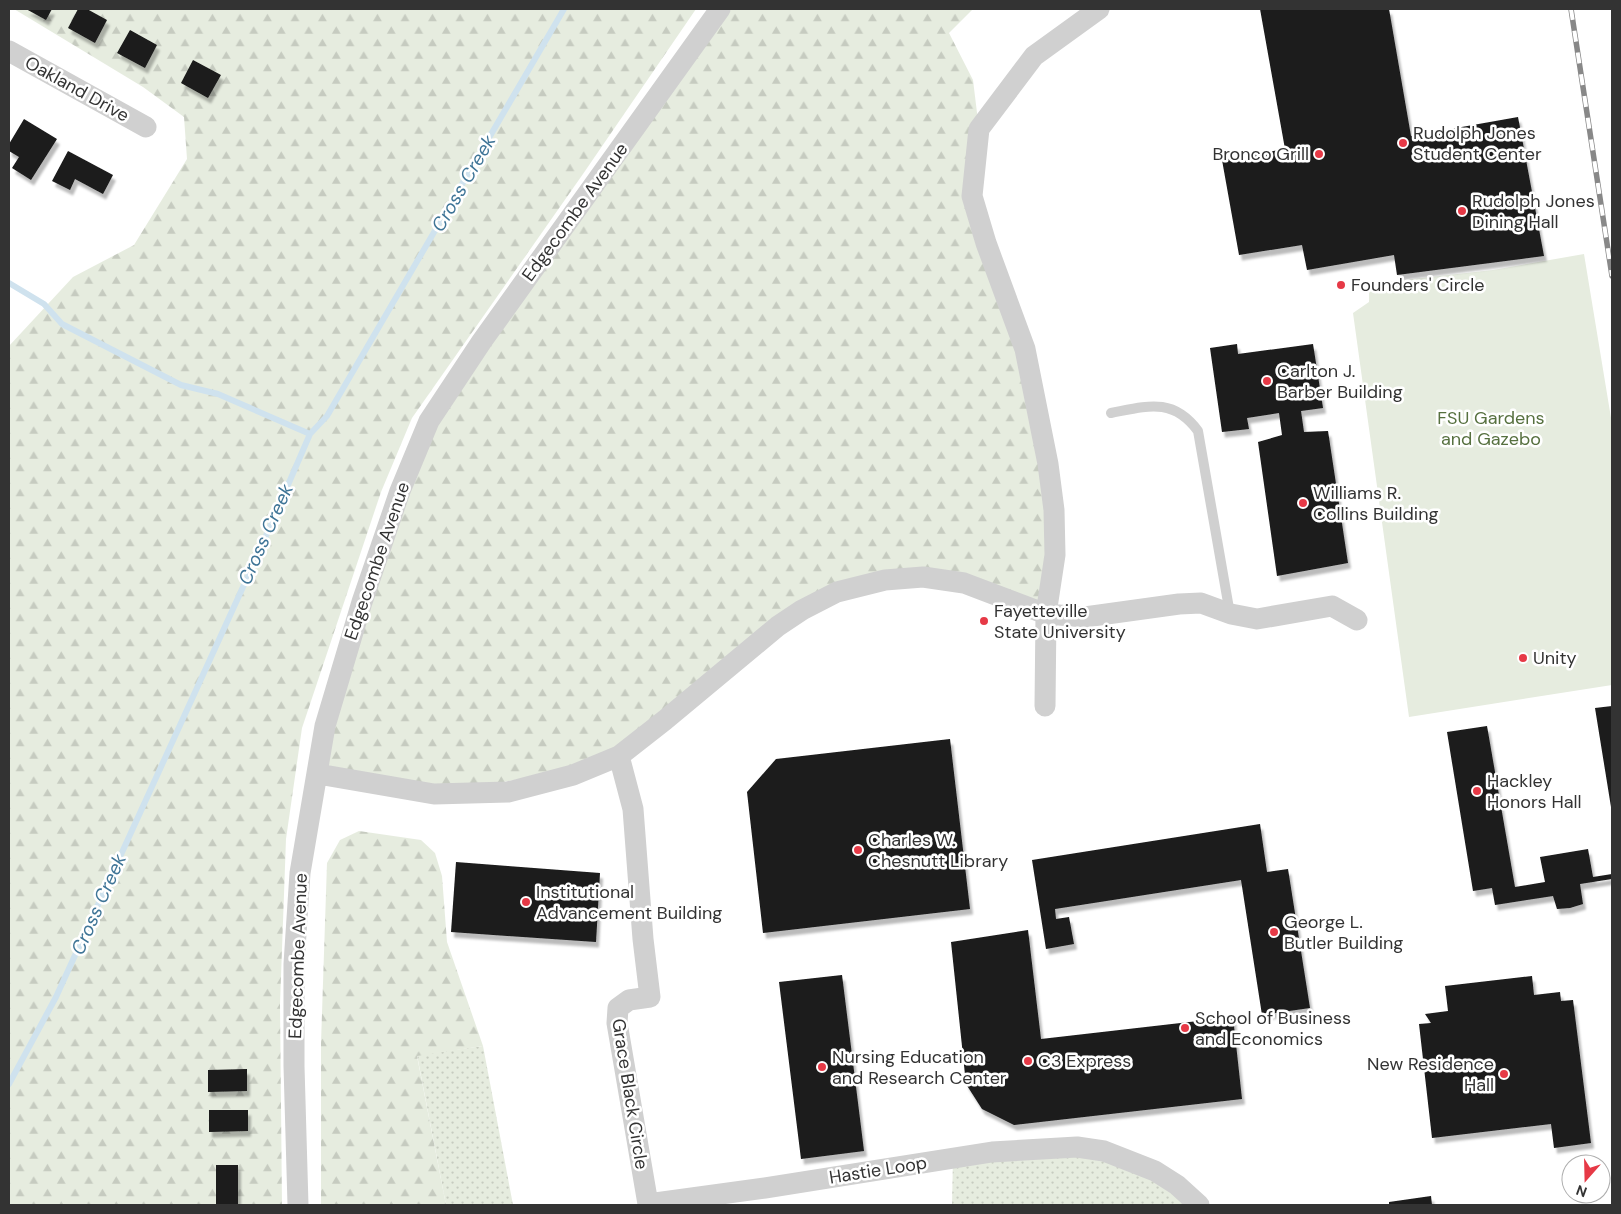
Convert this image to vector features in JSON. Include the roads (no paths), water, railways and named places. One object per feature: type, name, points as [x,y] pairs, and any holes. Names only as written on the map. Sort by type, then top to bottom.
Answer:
[{"type":"street","name":"Edgecombe Avenue","points":[[298,1205],[294,1066],[294,964],[300,872],[310,803],[318,774],[325,726],[362,602],[400,492],[429,421],[482,342],[720,9]]},
{"type":"street","points":[[1045,706],[1046,614],[1055,556],[1054,510],[1048,464],[1025,349],[986,243],[972,196],[979,129],[1034,56],[1099,9]]},
{"type":"street","name":"Oakland Drive","points":[[11,57],[146,127]]},
{"type":"street","points":[[318,774],[434,794],[482,794],[531,787],[573,776],[619,756],[778,626],[830,595],[858,585],[885,580],[932,578],[964,584],[1046,614],[1085,617],[1179,604],[1201,604],[1230,614],[1256,619],[1332,606],[1356,620]]},
{"type":"street","name":"Grace Black Circle","points":[[619,756],[633,809],[643,939],[650,997],[629,1000],[618,1008],[617,1023],[648,1204],[766,1197]]},
{"type":"street","name":"Hastie Loop","points":[[766,1197],[992,1152],[1077,1146],[1104,1151],[1155,1171],[1198,1205]]},
{"type":"lane","points":[[1111,413],[1141,407],[1169,406],[1188,418],[1198,431],[1230,614]]},
{"type":"waterway","name":"Cross Creek","points":[[9,1084],[56,997],[259,552],[310,434],[327,416],[564,9]]},
{"type":"waterway","points":[[9,283],[44,304],[62,324],[181,385],[218,394],[310,434]]},
{"type":"railway","points":[[1571,9],[1612,276]]},
{"type":"place","name":"Rudolph Jones Student Center","points":[[1403,143]]},
{"type":"place","name":"Bronco Grill","points":[[1319,154]]},
{"type":"place","name":"Rudolph Jones Dining Hall","points":[[1462,211]]},
{"type":"place","name":"Founders' Circle","points":[[1341,285]]},
{"type":"place","name":"Carlton J. Barber Building","points":[[1267,381]]},
{"type":"place","name":"Williams R. Collins Building","points":[[1303,503]]},
{"type":"place","name":"Fayetteville State University","points":[[984,621]]},
{"type":"place","name":"Unity","points":[[1523,658]]},
{"type":"place","name":"Hackley Honors Hall","points":[[1477,791]]},
{"type":"place","name":"Charles W. Chesnutt Library","points":[[858,850]]},
{"type":"place","name":"Institutional Advancement Building","points":[[526,902]]},
{"type":"place","name":"George L. Butler Building","points":[[1274,932]]},
{"type":"place","name":"School of Business and Economics","points":[[1185,1028]]},
{"type":"place","name":"C3 Express","points":[[1028,1061]]},
{"type":"place","name":"Nursing Education and Research Center","points":[[822,1067]]},
{"type":"place","name":"New Residence Hall","points":[[1504,1074]]},
{"type":"park label","name":"FSU Gardens and Gazebo","points":[[1491,428]]}]
